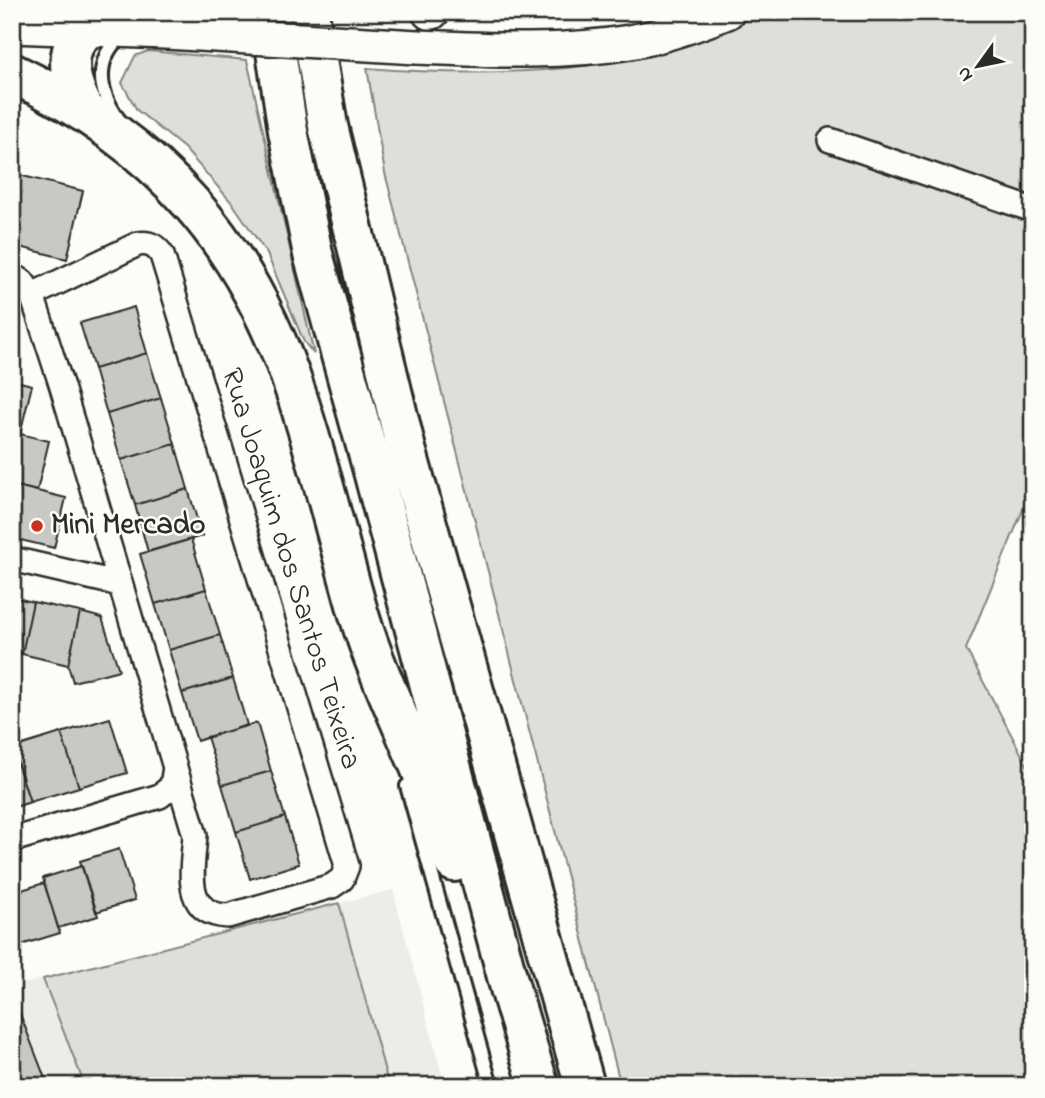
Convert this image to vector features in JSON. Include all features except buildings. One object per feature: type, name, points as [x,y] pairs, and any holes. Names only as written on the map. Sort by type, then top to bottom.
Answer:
[{"type":"highway","points":[[270,12],[288,131],[313,254],[377,484],[510,988],[539,1086]]},
{"type":"highway","points":[[309,12],[328,126],[406,449],[585,1086]]},
{"type":"highway","points":[[85,111],[74,91],[70,68],[72,51],[110,24]]},
{"type":"highway","points":[[12,73],[85,111],[152,162],[174,182],[222,242],[248,281],[297,395],[356,605],[378,670],[421,770],[451,857],[510,988]]},
{"type":"street","points":[[12,26],[110,24],[166,32],[507,51],[584,48],[632,41],[682,29],[727,12]]},
{"type":"street","points":[[830,140],[1033,210]]},
{"type":"street","name":"Rua Joaquim dos Santos Teixeira","points":[[32,295],[138,244],[153,245],[162,255],[347,866],[342,878],[332,886],[228,916],[209,912],[195,899],[192,890],[195,835],[174,767]]},
{"type":"street","points":[[12,275],[22,281],[32,295],[174,767],[172,786],[160,796],[12,840]]},
{"type":"street","points":[[12,559],[120,584]]},
{"type":"lane","points":[[110,24],[114,42],[103,64],[104,95],[122,125],[152,162]]},
{"type":"lane","points":[[378,670],[396,744]]},
{"type":"lane","points":[[403,771],[491,1086]]},
{"type":"shaded area","points":[[762,12],[1033,12],[1033,485],[966,649],[1033,776],[1033,1086],[621,1086],[385,173],[367,68],[498,72],[586,66],[672,49],[720,34]]},
{"type":"shaded area","points":[[148,51],[247,60],[314,354],[304,342],[267,254],[233,204],[184,148],[137,110],[122,83],[135,56]]},
{"type":"shaded area","points":[[393,890],[445,1086],[389,1086],[339,903]]},
{"type":"shaded area","points":[[339,903],[389,1086],[85,1086],[43,979]]},
{"type":"shaded area","points":[[43,979],[85,1086],[12,1086],[12,987]]},
{"type":"place","name":"Mini Mercado","points":[[37,526]]}]
